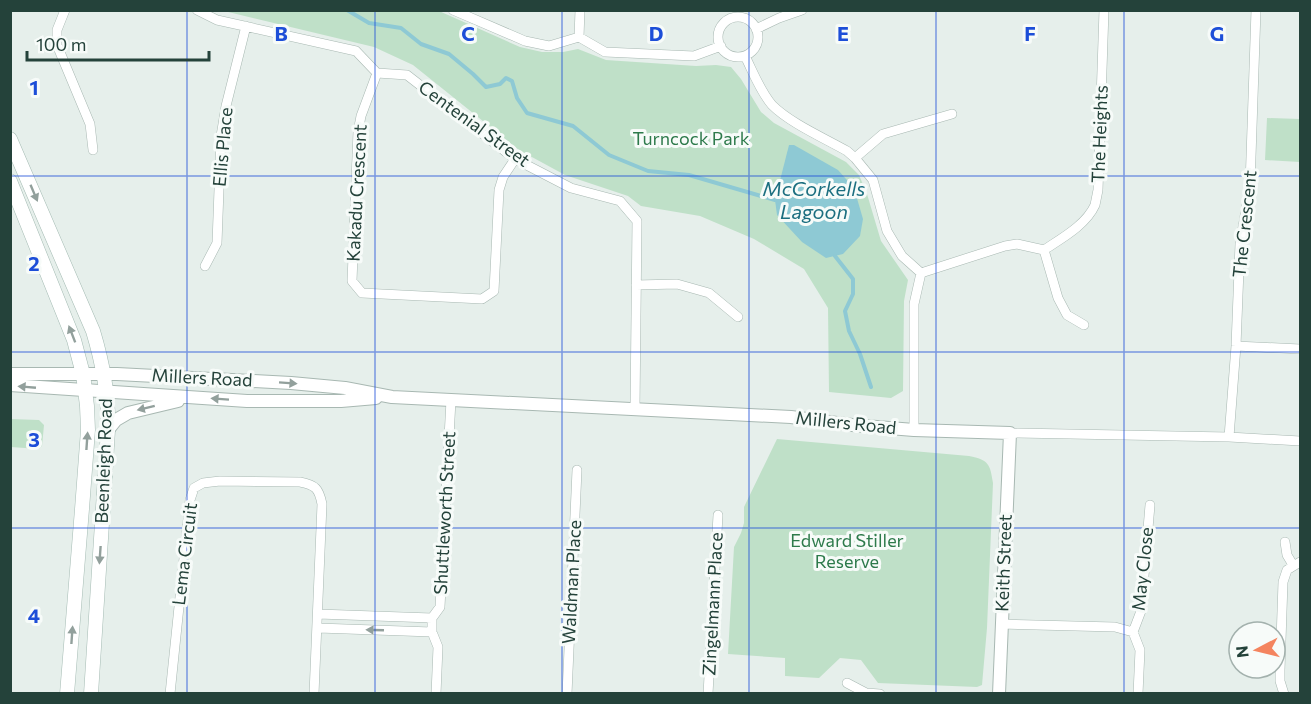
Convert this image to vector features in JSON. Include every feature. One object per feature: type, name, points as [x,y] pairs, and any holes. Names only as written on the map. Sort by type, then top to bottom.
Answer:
[{"type":"main road","name":"Beenleigh Road","points":[[10,139],[93,331],[107,392],[108,430],[91,693]]},
{"type":"main road","name":"Beenleigh Road","points":[[10,181],[74,340],[85,391],[88,430],[67,693]]},
{"type":"street","points":[[65,10],[57,30],[57,45],[90,124],[93,150]]},
{"type":"street","points":[[197,10],[217,20],[356,51],[377,73]]},
{"type":"street","points":[[453,10],[525,41],[549,46],[579,37],[604,52],[694,56],[721,46]]},
{"type":"street","points":[[579,37],[580,10]]},
{"type":"street","points":[[756,29],[802,10]]},
{"type":"street","name":"The Heights","points":[[1044,249],[1084,220],[1095,204],[1098,190],[1104,10]]},
{"type":"street","name":"The Crescent","points":[[1229,437],[1236,346],[1240,244],[1250,186],[1256,10]]},
{"type":"street","points":[[730,15],[746,19],[758,34],[757,44],[745,56],[732,56],[721,46],[719,33],[730,15]]},
{"type":"street","name":"Ellis Place","points":[[205,266],[217,243],[221,136],[246,26]]},
{"type":"street","points":[[745,56],[772,104],[787,117],[847,151],[873,180],[887,231],[902,256],[921,273]]},
{"type":"street","name":"Centenial Street","points":[[377,73],[407,75],[515,159],[571,188],[620,201],[636,221],[635,409]]},
{"type":"street","name":"Kakadu Crescent","points":[[377,73],[361,116],[358,132],[352,281],[362,293],[482,299],[494,291],[499,190],[503,177],[515,159]]},
{"type":"street","points":[[855,158],[883,134],[952,114]]},
{"type":"street","points":[[921,273],[1005,246],[1017,244],[1044,249],[1058,298],[1067,315],[1084,325]]},
{"type":"street","points":[[914,430],[914,304],[921,273]]},
{"type":"street","points":[[636,285],[677,284],[709,293],[738,317]]},
{"type":"street","points":[[1236,346],[1300,349]]},
{"type":"street","name":"Millers Road","points":[[10,374],[104,374],[291,383],[345,388],[392,397]]},
{"type":"street","name":"Millers Road","points":[[10,385],[247,401],[341,401],[392,397],[635,409],[791,417],[914,430],[1010,434],[1229,437],[1300,441]]},
{"type":"street","points":[[108,430],[116,420],[128,413],[191,398]]},
{"type":"street","name":"Shuttleworth Street","points":[[436,693],[438,647],[432,632],[432,618],[440,607],[451,400]]},
{"type":"street","name":"Keith Street","points":[[999,693],[1010,434]]},
{"type":"street","name":"Waldman Place","points":[[567,693],[577,470]]},
{"type":"street","name":"Lema Circuit","points":[[170,693],[190,500],[194,488],[203,483],[220,481],[300,482],[313,484],[320,493],[322,504],[314,693]]},
{"type":"street","name":"May Close","points":[[1133,632],[1141,611],[1150,505]]},
{"type":"street","name":"Zingelmann Place","points":[[708,693],[718,515]]},
{"type":"street","points":[[1284,693],[1280,681],[1283,582],[1287,570],[1297,563],[1287,555],[1286,542]]},
{"type":"street","points":[[318,614],[432,618]]},
{"type":"street","points":[[1001,624],[1115,627],[1133,632],[1140,650],[1138,693]]},
{"type":"street","points":[[318,628],[432,632]]},
{"type":"street","points":[[847,683],[866,693],[880,693]]},
{"type":"green space","name":"Turncock Park","points":[[224,11],[439,11],[520,47],[542,52],[578,49],[606,60],[731,67],[761,112],[774,123],[846,162],[859,175],[881,241],[908,280],[904,301],[903,391],[891,398],[829,392],[828,308],[804,269],[754,239],[700,216],[641,206],[628,196],[565,175],[519,150],[413,65],[374,47]]},
{"type":"green space","points":[[1267,118],[1300,119],[1300,162],[1265,160]]},
{"type":"green space","points":[[10,419],[39,420],[44,425],[42,446],[39,449],[11,447]]},
{"type":"green space","name":"Edward Stiller Reserve","points":[[777,439],[969,456],[985,461],[991,471],[993,483],[987,628],[982,685],[977,687],[878,683],[861,660],[840,658],[819,678],[785,676],[785,658],[728,654],[734,547],[744,523],[744,507]]},
{"type":"water","name":"McCorkells Lagoon","points":[[789,145],[794,145],[838,170],[854,188],[863,219],[860,236],[843,254],[826,258],[802,242],[777,215],[775,200]]},
{"type":"waterway","points":[[347,10],[369,23],[401,28],[421,44],[449,54],[486,87],[500,84],[506,78],[512,81],[517,98],[527,113],[573,126],[609,155],[648,171],[689,175],[775,200]]},
{"type":"waterway","points":[[835,256],[853,279],[853,294],[845,311],[849,331],[860,354],[871,387]]}]
